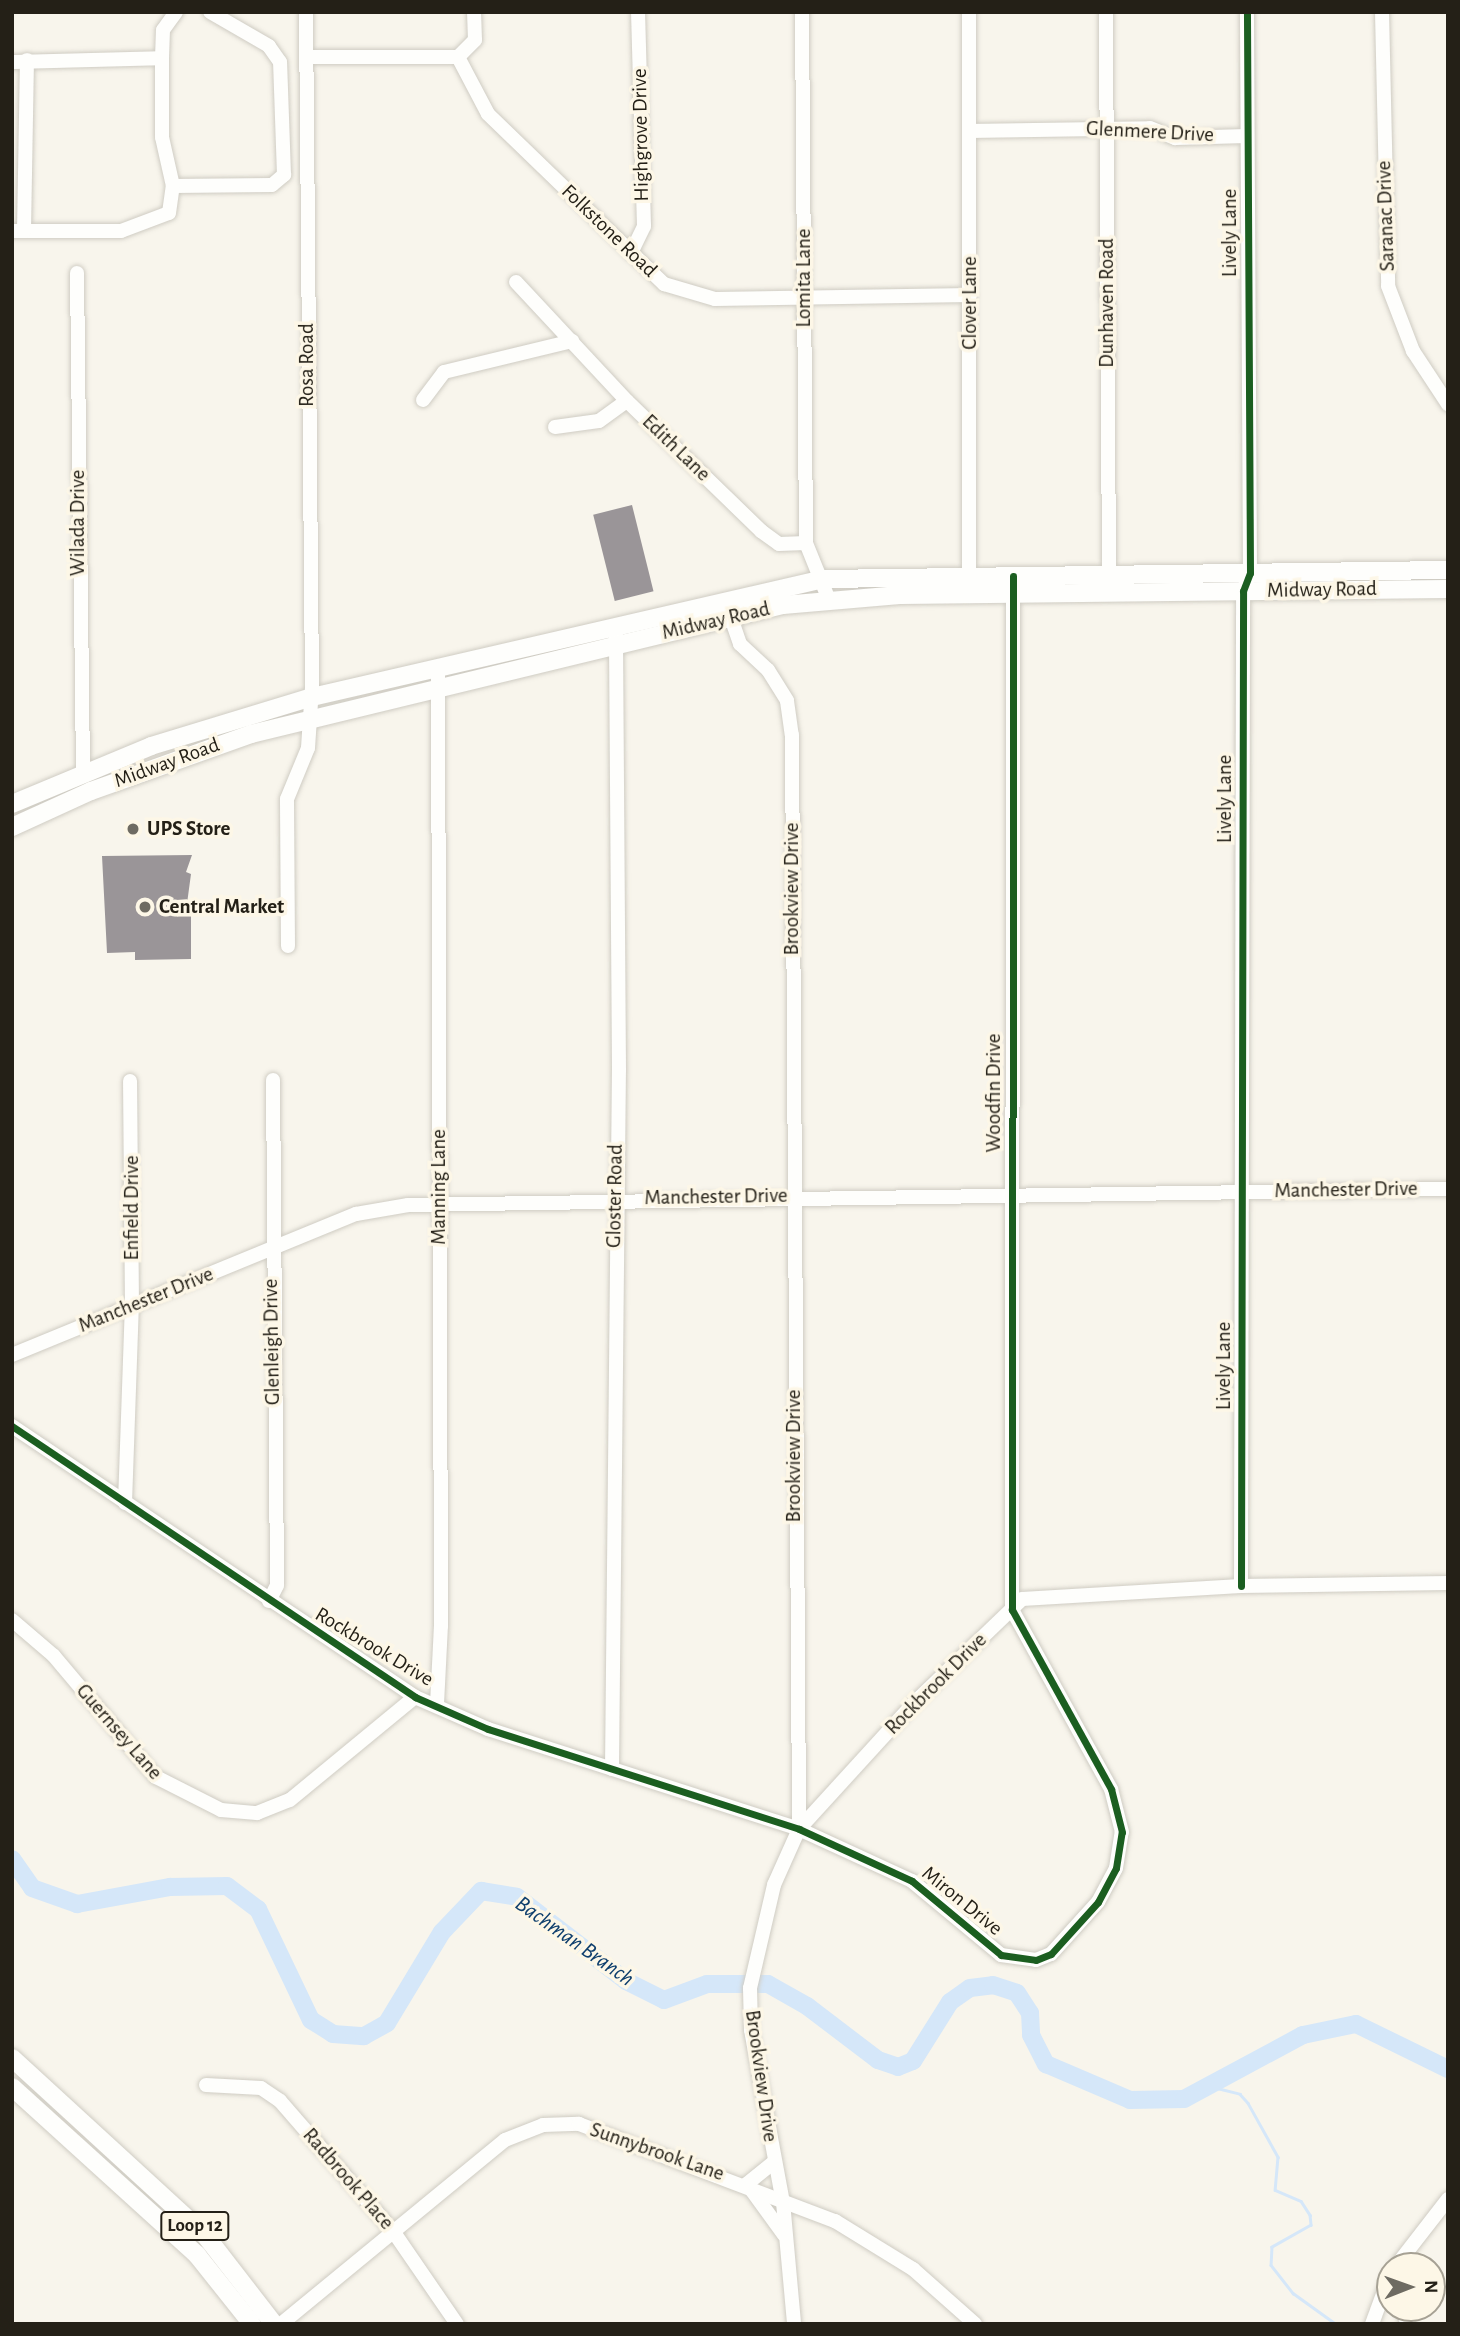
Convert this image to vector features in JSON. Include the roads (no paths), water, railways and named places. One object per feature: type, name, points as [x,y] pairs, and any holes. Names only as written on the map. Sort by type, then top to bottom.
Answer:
[{"type":"main road","name":"Midway Road","points":[[12,804],[83,773],[192,732],[312,697],[438,670],[725,597],[824,579],[969,585],[1013,584],[1109,574],[1448,570]]},
{"type":"main road","name":"Midway Road","points":[[1013,584],[1109,593],[1448,589]]},
{"type":"main road","name":"Midway Road","points":[[12,827],[91,791],[311,717],[619,644],[829,600],[969,585]]},
{"type":"main road","points":[[83,773],[91,791]]},
{"type":"main road","name":"Loop 12","points":[[12,2059],[205,2235],[274,2324]]},
{"type":"main road","name":"Loop 12","points":[[12,2087],[197,2255],[252,2324]]},
{"type":"main road","points":[[40,2113],[55,2097]]},
{"type":"street","points":[[162,58],[20,61],[18,231],[107,232],[169,213],[173,186],[163,137],[162,58],[163,30],[176,12]]},
{"type":"street","points":[[173,186],[272,185],[284,175],[280,62],[269,46],[211,12]]},
{"type":"street","name":"Rosa Road","points":[[288,946],[287,799],[308,748],[312,697],[306,12]]},
{"type":"street","points":[[306,57],[458,57],[475,40],[474,12]]},
{"type":"street","name":"Highgrove Drive","points":[[631,253],[644,226],[638,12]]},
{"type":"street","name":"Lomita Lane","points":[[802,12],[806,543]]},
{"type":"street","name":"Clover Lane","points":[[969,12],[969,585]]},
{"type":"street","name":"Dunhaven Road","points":[[1106,12],[1109,593]]},
{"type":"street","name":"Lively Lane","points":[[1241,1586],[1243,591],[1250,573],[1247,12]]},
{"type":"street","name":"Saranac Drive","points":[[1382,12],[1388,286],[1413,351],[1448,404]]},
{"type":"street","name":"Folkstone Road","points":[[458,57],[488,114],[664,284],[715,299],[970,295]]},
{"type":"street","name":"Glenmere Drive","points":[[969,131],[1150,128],[1175,138],[1247,136]]},
{"type":"street","name":"Wilada Drive","points":[[77,273],[83,773]]},
{"type":"street","name":"Edith Lane","points":[[516,282],[627,401],[761,531],[779,544],[806,543]]},
{"type":"street","points":[[423,400],[444,372],[572,341]]},
{"type":"street","points":[[555,427],[599,421],[627,401]]},
{"type":"street","points":[[806,543],[824,579],[829,600]]},
{"type":"street","name":"Woodfin Drive","points":[[1012,1610],[1013,584]]},
{"type":"street","name":"Brookview Drive","points":[[725,597],[740,644],[776,682],[790,716],[799,1829],[761,1930],[751,1974],[751,2030],[783,2202],[794,2324]]},
{"type":"street","name":"Gloster Road","points":[[612,624],[619,644],[612,1769]]},
{"type":"street","name":"Manning Lane","points":[[437,1704],[441,1626],[438,670]]},
{"type":"street","name":"Glenleigh Drive","points":[[269,1601],[277,1585],[271,1248],[274,1080]]},
{"type":"street","name":"Enfield Drive","points":[[125,1503],[132,1306],[131,1081]]},
{"type":"street","name":"Manchester Drive","points":[[12,1355],[356,1214],[439,1202],[1448,1189]]},
{"type":"street","name":"Rockbrook Drive","points":[[12,1426],[415,1697],[437,1704],[488,1729],[799,1829],[913,1704],[1012,1610],[1031,1596],[1241,1586],[1448,1583]]},
{"type":"street","name":"Miron Drive","points":[[799,1829],[912,1881],[1001,1955],[1036,1960],[1073,1935],[1115,1868],[1119,1812],[1012,1610]]},
{"type":"street","name":"Guernsey Lane","points":[[12,1620],[54,1656],[156,1777],[222,1810],[257,1812],[290,1800],[415,1697]]},
{"type":"street","name":"Radbrook Place","points":[[206,2084],[261,2088],[280,2101],[393,2231],[457,2324]]},
{"type":"street","name":"Sunnybrook Lane","points":[[281,2324],[498,2145],[543,2125],[579,2124],[747,2184],[872,2240],[975,2324]]},
{"type":"street","points":[[774,2162],[747,2184],[788,2242]]},
{"type":"street","points":[[1406,2252],[1448,2199]]},
{"type":"waterway","name":"Bachman Branch","points":[[12,1859],[32,1888],[77,1904],[170,1887],[227,1886],[258,1909],[311,2020],[333,2034],[364,2036],[387,2023],[442,1932],[481,1891],[517,1897],[626,1981],[664,2000],[707,1984],[768,1984],[807,2006],[878,2060],[898,2067],[913,2061],[950,2002],[970,1988],[993,1985],[1017,1993],[1030,2013],[1031,2035],[1046,2064],[1130,2100],[1184,2099],[1303,2035],[1356,2024],[1448,2069]]},
{"type":"waterway","points":[[1209,2086],[1240,2094],[1248,2103],[1278,2157],[1275,2190],[1301,2201],[1310,2215],[1311,2225],[1272,2247],[1271,2265],[1293,2293],[1336,2324]]},
{"type":"place","name":"UPS Store","points":[[133,829]]},
{"type":"place","name":"Central Market","points":[[145,907]]}]
